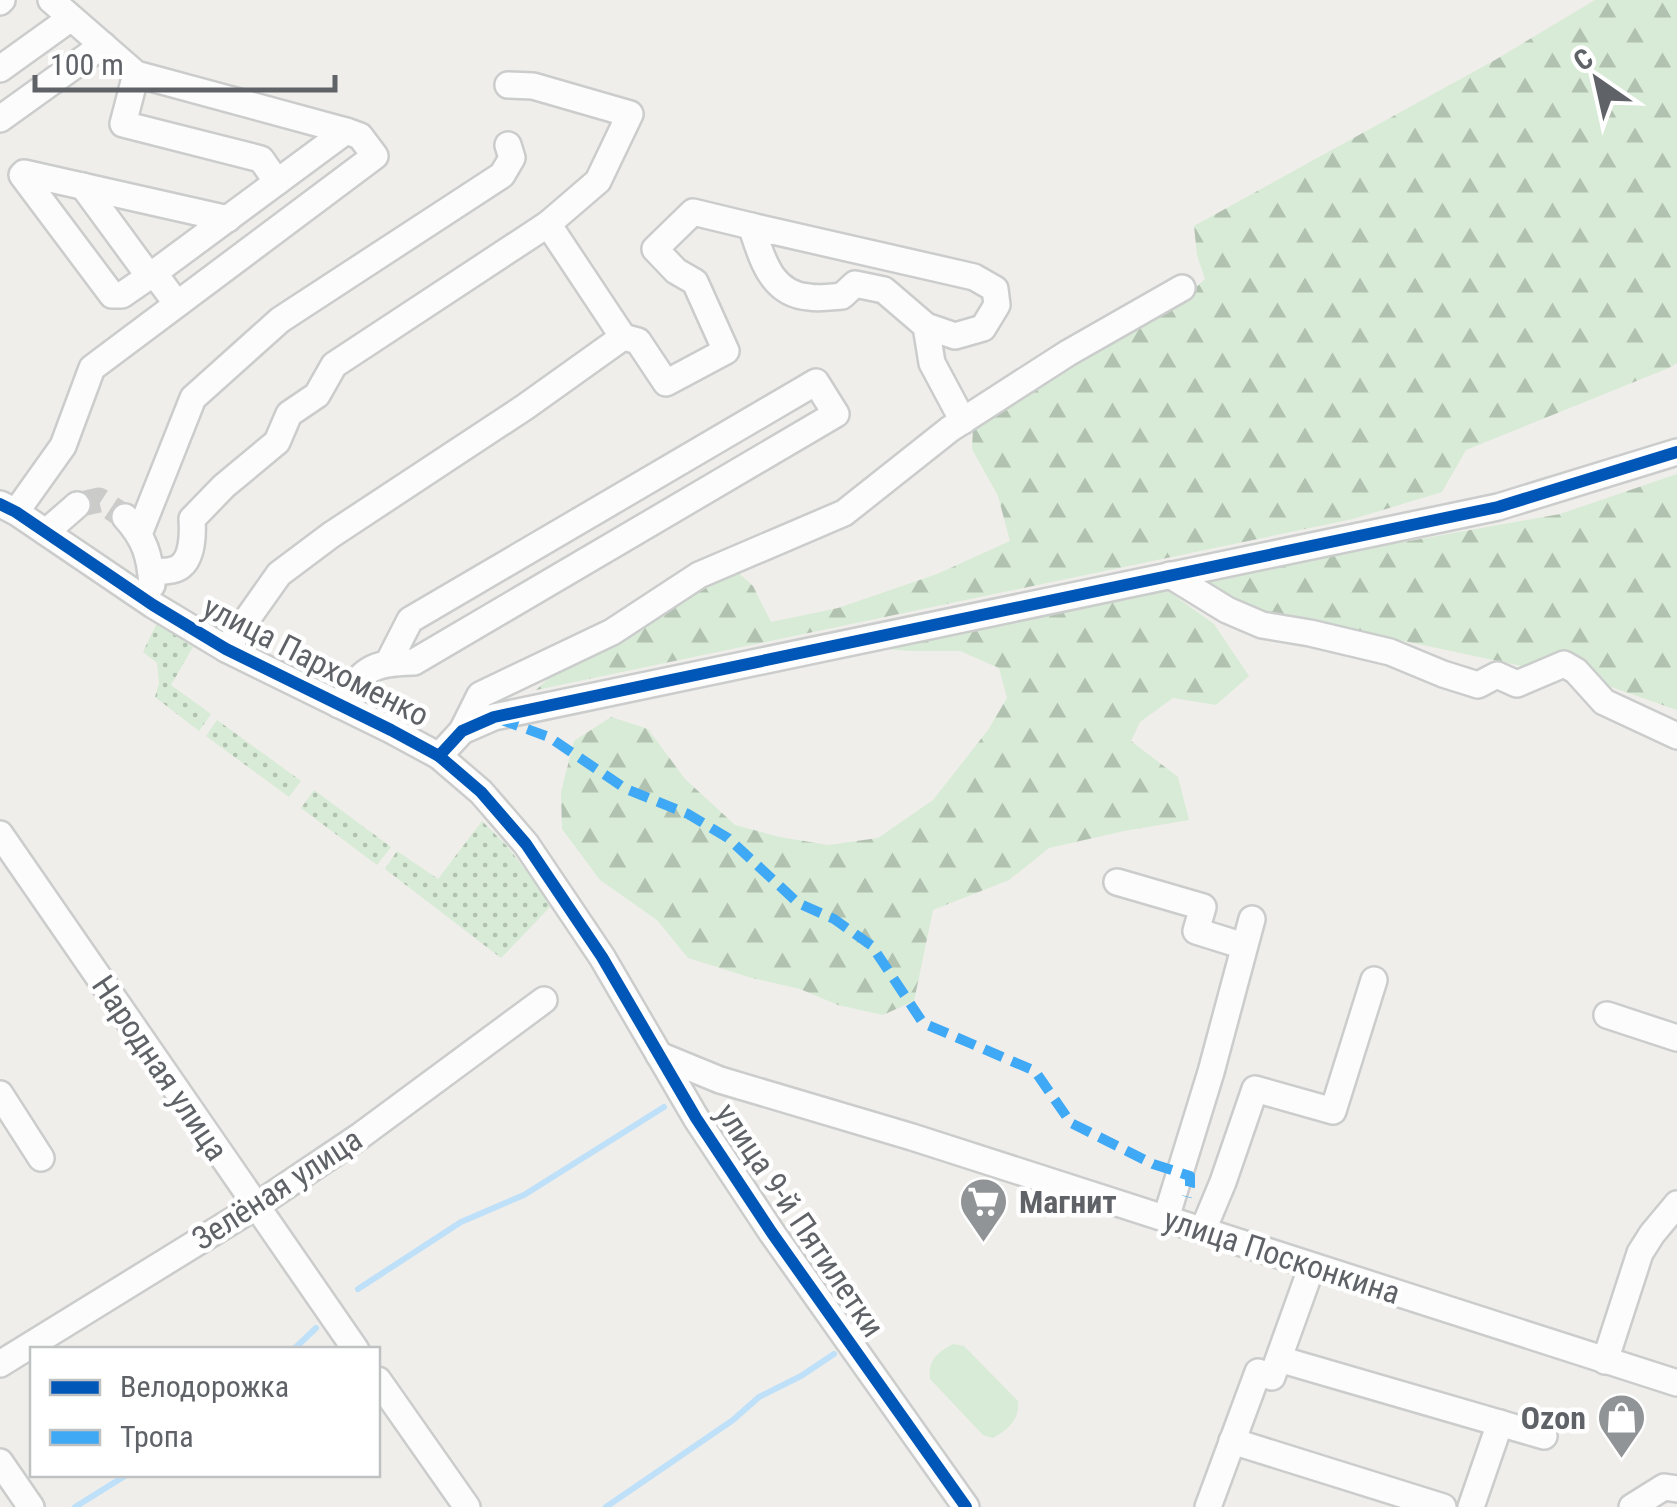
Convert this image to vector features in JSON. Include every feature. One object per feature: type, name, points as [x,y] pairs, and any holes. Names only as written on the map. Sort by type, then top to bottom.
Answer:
[{"type":"street","points":[[8,508],[64,446],[92,368],[375,156],[360,136],[346,131],[136,74],[51,0]]},
{"type":"street","points":[[0,69],[72,18]]},
{"type":"street","points":[[0,118],[103,45]]},
{"type":"street","points":[[136,74],[123,124],[261,159],[277,182]]},
{"type":"street","points":[[152,572],[175,570],[186,562],[192,519],[277,442],[288,414],[317,395],[334,365],[548,224],[598,181],[630,114],[533,86],[508,86]]},
{"type":"street","points":[[228,219],[22,175],[112,295],[122,295],[152,275],[228,219],[346,131]]},
{"type":"street","points":[[153,605],[149,553],[132,526],[193,398],[280,320],[502,175],[512,158],[508,145]]},
{"type":"street","points":[[83,186],[176,304]]},
{"type":"street","points":[[548,224],[624,337],[638,341],[666,383],[726,351],[695,282],[676,270],[655,248],[693,212],[974,277],[995,289],[996,305],[983,328],[954,336],[926,326],[884,290],[854,284],[842,296],[805,298],[778,285],[769,274],[750,226]]},
{"type":"street","points":[[439,756],[462,730],[480,695],[612,632],[698,574],[844,513],[964,420],[1182,288]]},
{"type":"street","points":[[926,326],[932,363],[964,420]]},
{"type":"street","points":[[226,649],[279,574],[331,534],[624,337]]},
{"type":"street","points":[[339,705],[360,674],[388,662],[414,662],[836,414],[816,382],[410,620],[388,662]]},
{"type":"street","points":[[462,730],[494,717],[1498,507],[1677,452]]},
{"type":"street","points":[[46,532],[77,505]]},
{"type":"street","name":"улица Пархоменко","points":[[8,508],[226,649],[392,730],[455,767],[507,819],[602,957]]},
{"type":"street","points":[[1170,575],[1226,610],[1262,625],[1390,652],[1478,685],[1497,675],[1517,684],[1564,664],[1576,671],[1604,702],[1677,736]]},
{"type":"street","name":"Народная улица","points":[[0,834],[354,1347]]},
{"type":"street","points":[[1117,882],[1203,908],[1196,931],[1244,946]]},
{"type":"street","points":[[1166,1218],[1252,919]]},
{"type":"street","name":"улица 9-й Пятилетки","points":[[602,957],[696,1118],[772,1233],[966,1507]]},
{"type":"street","points":[[1203,1230],[1256,1089],[1333,1111],[1374,980]]},
{"type":"street","name":"Зелёная улица","points":[[0,1364],[256,1206],[360,1136],[544,1000]]},
{"type":"street","points":[[1606,1015],[1677,1038]]},
{"type":"street","name":"улица Посконкина","points":[[658,1055],[720,1080],[1677,1382]]},
{"type":"street","points":[[0,1094],[41,1158]]},
{"type":"street","points":[[1605,1361],[1640,1253],[1677,1204]]},
{"type":"street","points":[[1208,1507],[1258,1372],[1272,1378],[1312,1266]]},
{"type":"street","points":[[1279,1359],[1544,1436]]},
{"type":"street","points":[[380,1383],[467,1507]]},
{"type":"street","points":[[1471,1507],[1500,1423]]},
{"type":"street","points":[[1232,1441],[1443,1507]]},
{"type":"street","points":[[0,1462],[31,1507]]},
{"type":"street","points":[[1632,1507],[1664,1487],[1677,1489]]},
{"type":"green space","points":[[1595,0],[1677,0],[1677,363],[1671,367],[1466,450],[1442,492],[1353,519],[536,690],[550,677],[635,632],[733,568],[753,586],[771,622],[838,608],[937,574],[1010,541],[998,496],[972,449],[973,427],[1176,306],[1205,279],[1194,226],[1495,60]]},
{"type":"green space","points":[[1677,474],[1677,710],[1597,682],[1268,617],[1198,581],[1560,514]]},
{"type":"green space","points":[[1164,588],[1214,624],[1249,676],[1216,705],[1173,698],[1140,722],[1131,741],[1178,777],[1189,820],[1049,848],[1009,880],[933,910],[914,1001],[883,1015],[838,1005],[800,989],[688,958],[657,920],[600,880],[562,829],[561,792],[574,741],[611,717],[648,729],[685,779],[735,825],[828,845],[878,838],[933,800],[988,730],[1007,698],[999,668],[960,651],[866,647]]},
{"type":"green space","points":[[157,623],[193,647],[171,685],[211,714],[199,731],[155,697],[159,683],[157,663],[143,652]]},
{"type":"green space","points":[[217,720],[301,781],[289,797],[206,736]]},
{"type":"green space","points":[[314,790],[391,847],[377,865],[301,808]]},
{"type":"green space","points":[[482,821],[507,846],[552,905],[501,958],[385,869],[397,851],[438,879]]},
{"type":"green space","points":[[953,1344],[964,1346],[1018,1401],[1012,1423],[993,1438],[983,1435],[930,1379],[935,1358]]},
{"type":"waterway","points":[[358,1289],[461,1222],[524,1195],[664,1107]]},
{"type":"waterway","points":[[296,1347],[316,1328]]},
{"type":"waterway","points":[[606,1507],[733,1420],[759,1397],[834,1354]]},
{"type":"waterway","points":[[75,1507],[123,1477]]},
{"type":"tunnel","points":[[77,505],[99,500],[125,517]]},
{"type":"marked path","points":[[499,719],[549,737],[626,789],[688,814],[728,838],[798,903],[834,919],[872,946],[923,1023],[1035,1071],[1071,1123],[1153,1164],[1190,1176],[1187,1197]]},
{"type":"cycle path","points":[[439,756],[462,731],[494,717],[1498,507],[1677,452]]},
{"type":"cycle path","points":[[0,504],[226,649],[439,756],[481,792],[526,844],[602,957],[696,1118],[772,1233],[966,1507]]},
{"type":"place","name":"Магнит","points":[[984,1244]]},
{"type":"place","name":"Ozon","points":[[1621,1460]]}]
